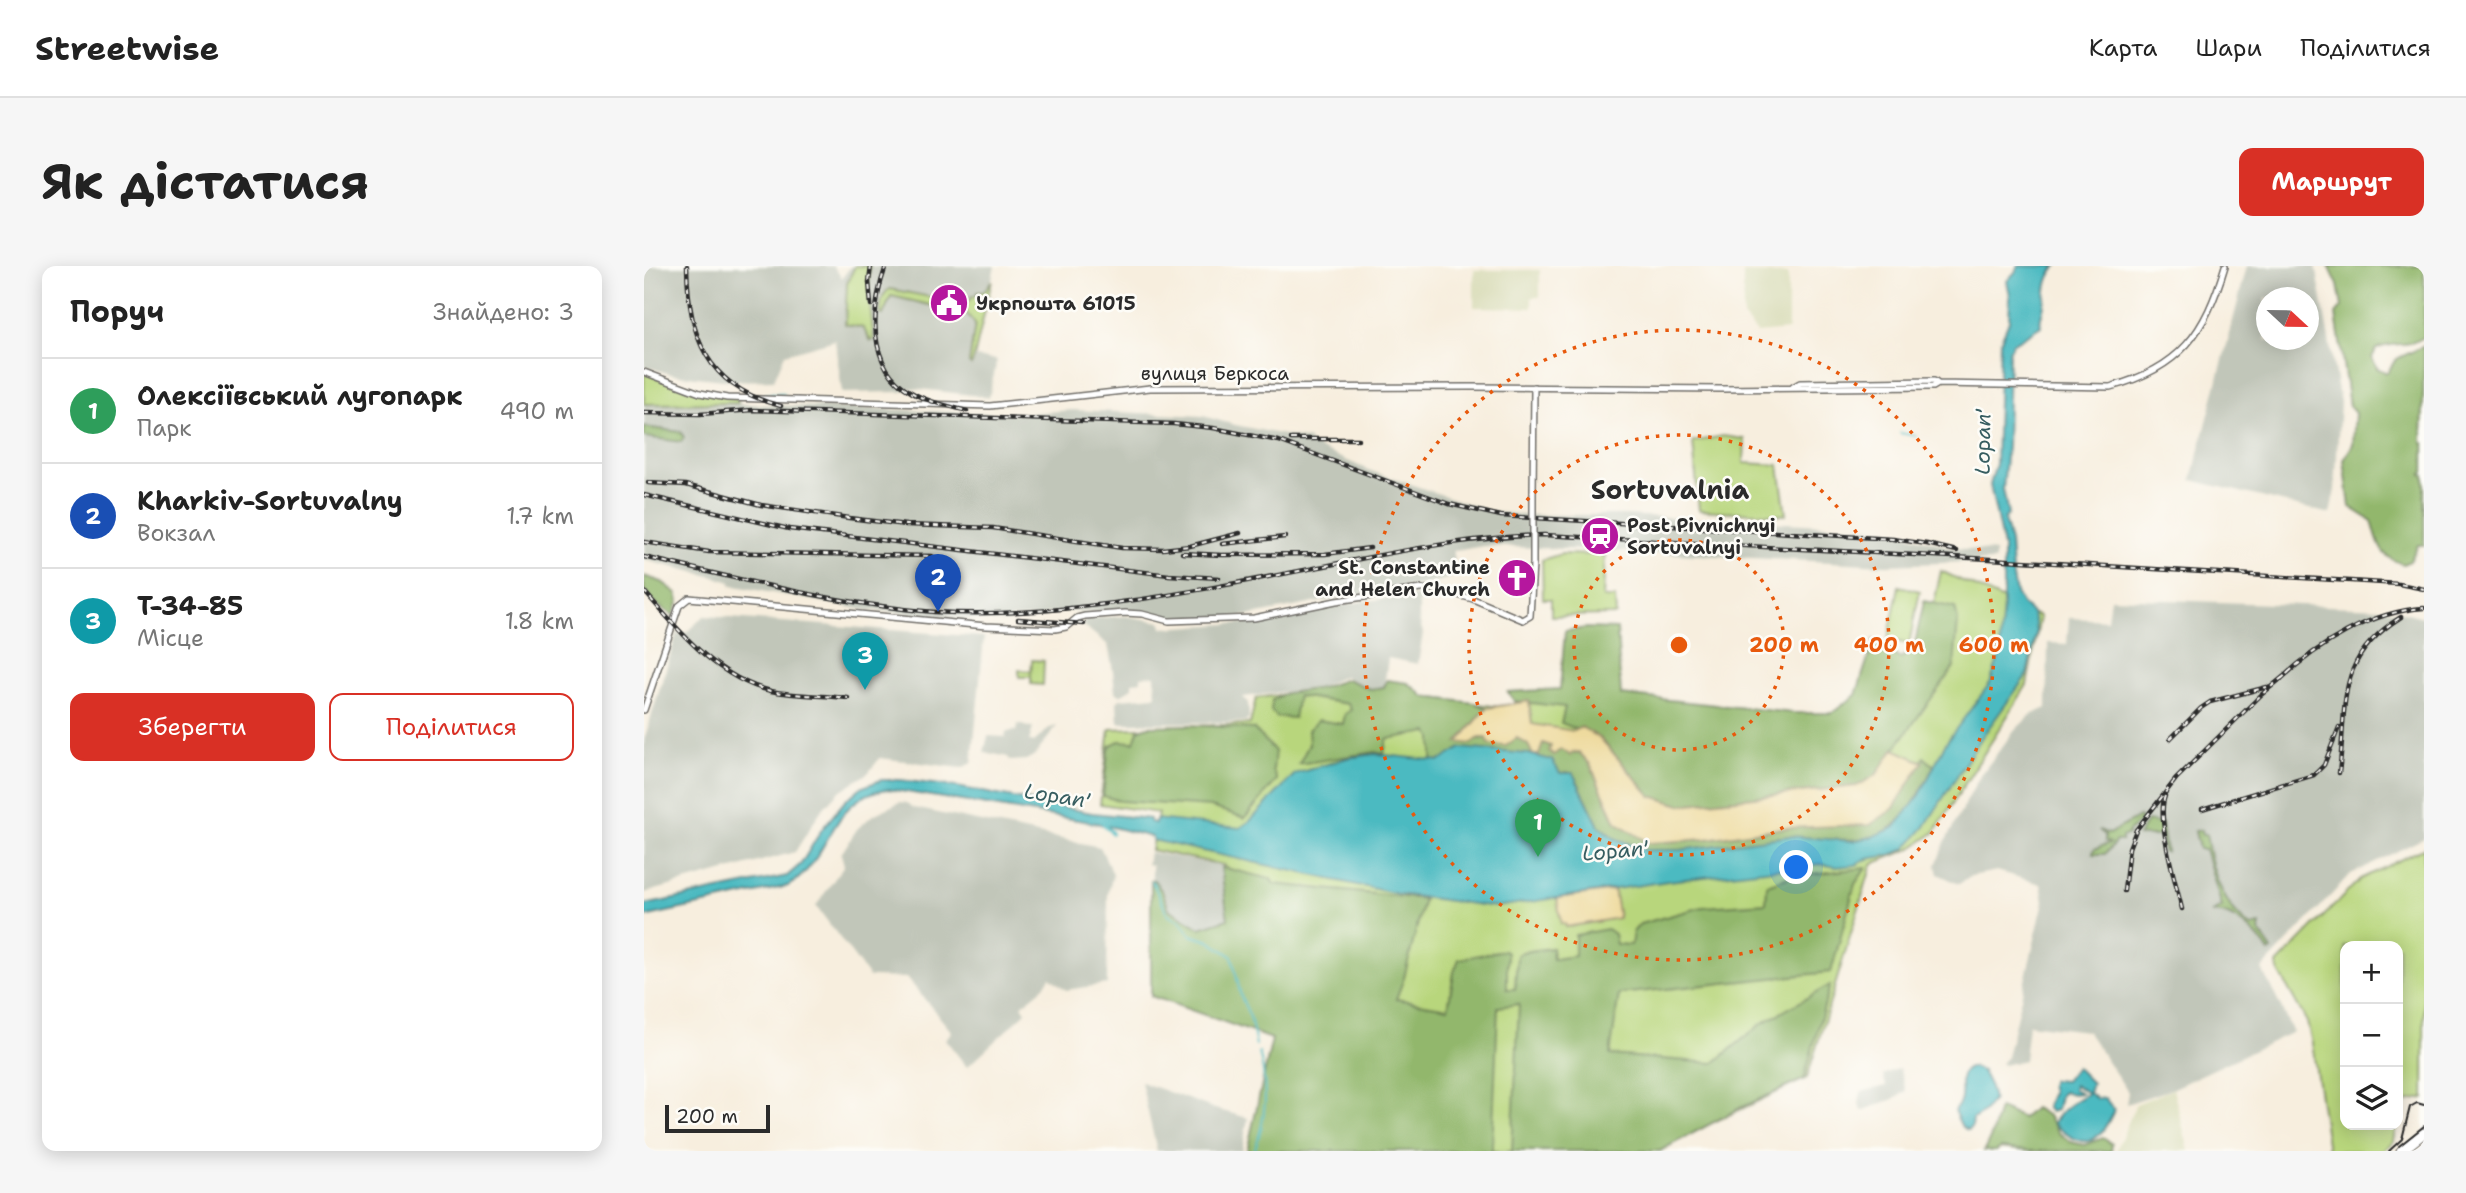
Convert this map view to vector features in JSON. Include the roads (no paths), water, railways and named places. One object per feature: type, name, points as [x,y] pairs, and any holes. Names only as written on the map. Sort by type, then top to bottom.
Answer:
[{"type":"highway","points":[[2401,1151],[2424,1133]]},
{"type":"street","name":"вулиця Беркоса","points":[[644,372],[700,393],[727,398],[990,407],[1150,388],[1722,389],[1793,387],[1800,383],[1934,381],[1938,384],[2110,387],[2135,380],[2159,367],[2189,345],[2198,333],[2218,290],[2225,266]]},
{"type":"street","points":[[644,710],[679,606],[689,598],[986,626],[1055,629],[1066,627],[1077,618],[1091,615],[1130,613],[1182,622],[1254,618],[1336,601],[1436,589],[1474,599],[1523,620],[1530,616],[1534,387]]},
{"type":"water","name":"Lopan'","points":[[2017,266],[2057,266],[2048,281],[2041,326],[2012,344],[2009,351],[2007,447],[2003,489],[2008,514],[2004,520],[2010,542],[2016,593],[2022,604],[2032,613],[2036,634],[2027,675],[1982,737],[1924,828],[1905,849],[1891,855],[1867,859],[1856,865],[1837,867],[1820,864],[1668,881],[1496,907],[1398,894],[1152,840],[1152,837],[1096,823],[888,789],[868,794],[853,804],[841,816],[803,875],[788,886],[644,917],[644,905],[787,876],[801,864],[822,829],[845,801],[860,788],[881,780],[957,787],[1092,813],[1150,819],[1150,822],[1155,823],[1156,819],[1240,828],[1295,774],[1347,758],[1375,754],[1440,761],[1461,748],[1528,754],[1552,760],[1560,773],[1573,773],[1599,826],[1614,838],[1645,850],[1680,850],[1790,836],[1852,841],[1894,828],[1920,795],[1945,744],[1990,683],[1999,657],[2003,547],[1990,485],[1996,464],[2000,342],[2009,321],[2010,295],[2007,281],[2017,270]]},
{"type":"water","points":[[1972,1067],[1982,1071],[1993,1099],[1984,1112],[1973,1119],[1968,1130],[1962,1127],[1954,1111],[1960,1102],[1963,1073]]},
{"type":"water","points":[[2076,1067],[2092,1083],[2089,1093],[2097,1099],[2105,1098],[2114,1110],[2102,1132],[2089,1141],[2073,1138],[2053,1123],[2065,1108],[2088,1093],[2074,1085],[2073,1089],[2081,1093],[2063,1092],[2057,1110],[2050,1112],[2046,1107],[2052,1092],[2052,1080],[2065,1081]]},
{"type":"waterway","points":[[765,394],[784,394]]},
{"type":"waterway","points":[[1900,433],[1916,436]]},
{"type":"waterway","points":[[1101,821],[1112,833]]},
{"type":"waterway","points":[[1152,881],[1168,915],[1180,921],[1191,935],[1209,941],[1232,956],[1256,1045]]},
{"type":"waterway","points":[[1254,1151],[1262,1127],[1265,1102],[1259,1052]]},
{"type":"tram line","points":[[2389,1151],[2402,1139],[2410,1107],[2417,1103],[2424,1105]]},
{"type":"tram line","points":[[2399,1146],[2424,1126]]},
{"type":"railway","points":[[687,266],[692,315],[697,336],[706,355],[719,372],[735,386],[755,397],[781,406]]},
{"type":"railway","points":[[871,266],[871,305]]},
{"type":"railway","points":[[886,266],[875,317],[879,352],[886,367],[896,381],[911,392],[967,411]]},
{"type":"railway","points":[[644,413],[700,414],[753,410],[1174,424],[1213,428],[1279,441],[1449,504],[1501,516],[1893,539],[1957,551]]},
{"type":"railway","points":[[1291,439],[1358,439]]},
{"type":"railway","points":[[648,483],[686,485],[761,505],[849,518],[906,525],[993,528],[1122,548],[1163,549],[1190,546],[1240,533]]},
{"type":"railway","points":[[644,495],[789,529],[1169,575],[1219,578]]},
{"type":"railway","points":[[644,557],[825,597],[954,613],[1032,611],[1122,602],[1426,547],[1473,540],[1544,535],[2399,584],[2424,589]]},
{"type":"railway","points":[[1222,544],[1285,537]]},
{"type":"railway","points":[[644,542],[709,552],[932,556]]},
{"type":"railway","points":[[1182,553],[1325,554],[1370,548]]},
{"type":"railway","points":[[644,591],[685,637],[734,676],[771,691],[848,698]]},
{"type":"railway","points":[[2281,679],[2312,654],[2347,632],[2385,615],[2424,608]]},
{"type":"railway","points":[[2339,773],[2345,705],[2354,667],[2379,633],[2401,617]]},
{"type":"railway","points":[[1018,619],[1084,624]]},
{"type":"railway","points":[[2124,891],[2129,848],[2136,830],[2176,779],[2261,695],[2289,672]]},
{"type":"railway","points":[[2170,739],[2210,702],[2267,687]]},
{"type":"railway","points":[[2202,809],[2314,775],[2324,765],[2339,727]]},
{"type":"railway","points":[[2165,796],[2165,835],[2182,909]]},
{"type":"place","name":"Укрпошта 61015","points":[[949,303]]},
{"type":"place","name":"Post Pivnichnyi Sortuvalnyi","points":[[1600,536]]},
{"type":"place","name":"St. Constantine and Helen Church","points":[[1517,578]]},
{"type":"place","name":"Kharkіv-Sortuvalny","points":[[938,612]]},
{"type":"place","name":"Т-34-85","points":[[865,690]]},
{"type":"place","name":"Олексіївський лугопарк","points":[[1538,857]]},
{"type":"district","name":"Sortuvalnia","points":[[1670,489]]}]
